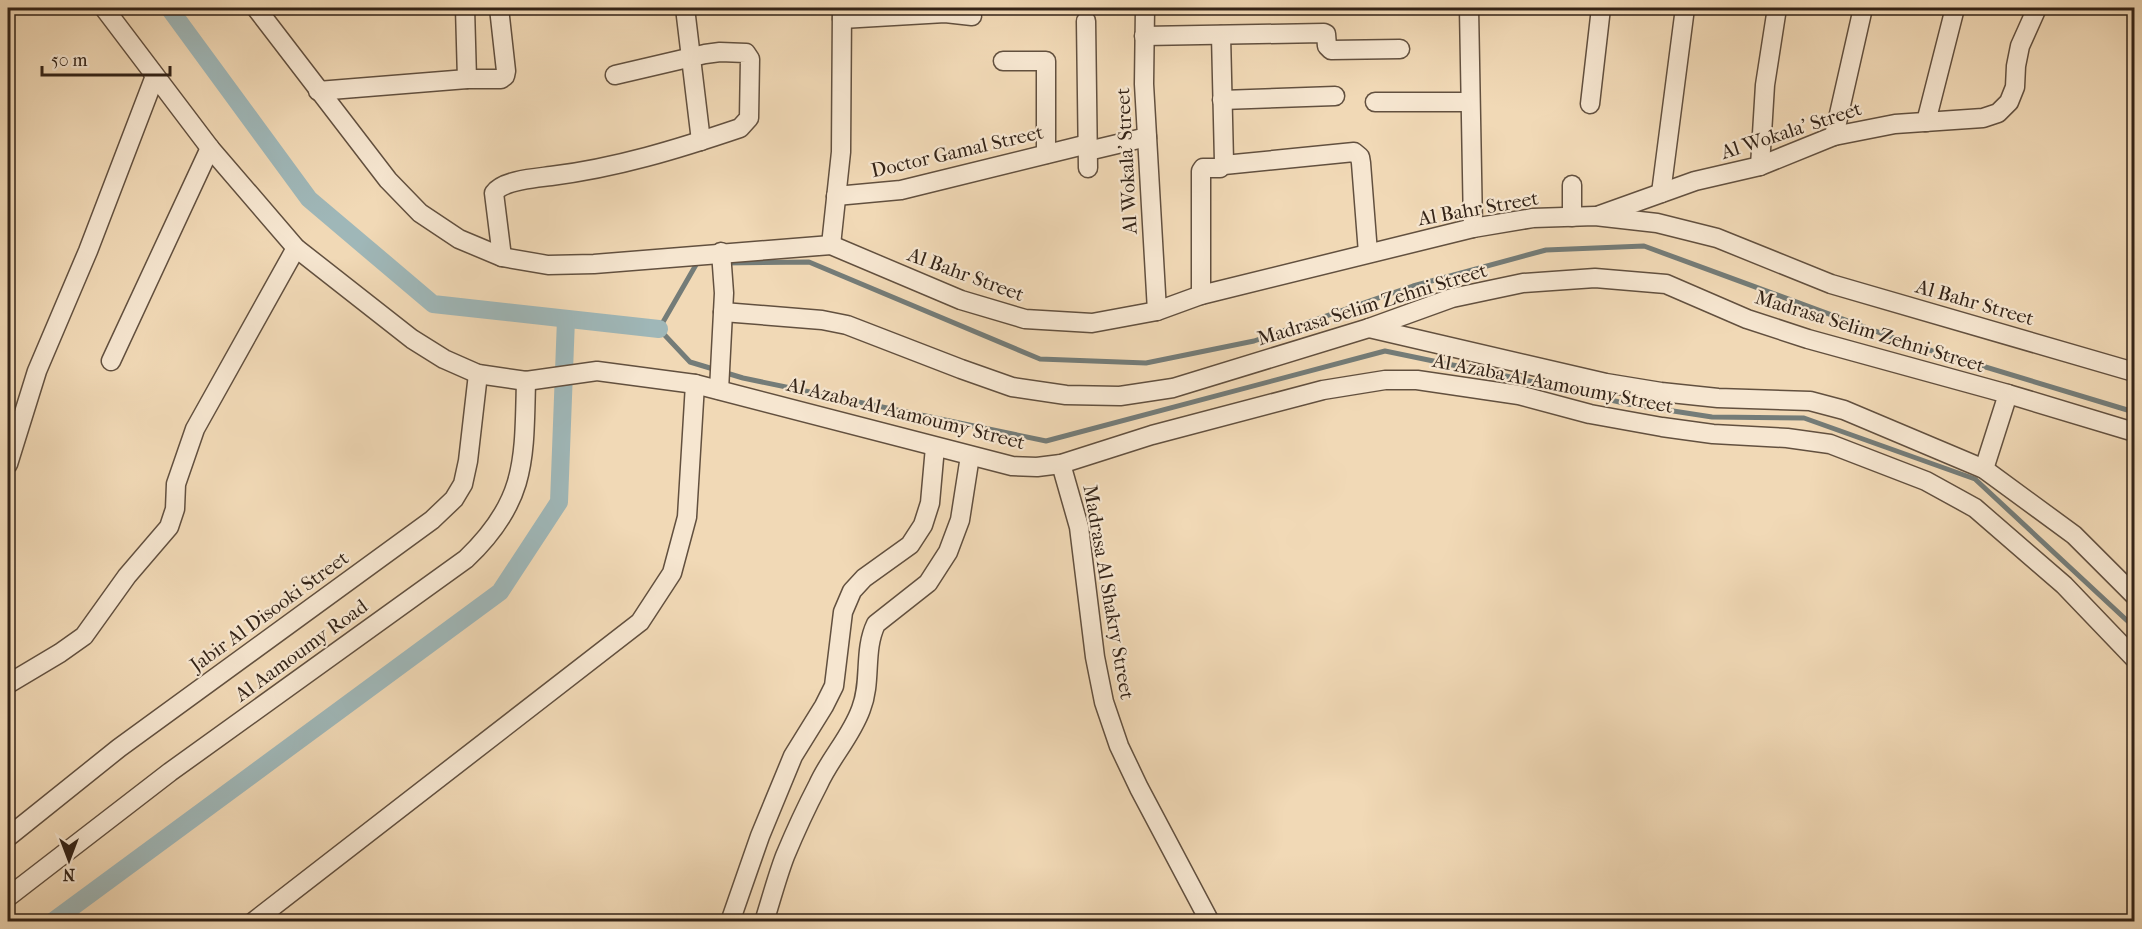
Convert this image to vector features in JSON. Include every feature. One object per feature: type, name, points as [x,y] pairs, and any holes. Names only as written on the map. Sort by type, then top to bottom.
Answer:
[{"type":"street","name":"Al Azaba Al Aamoumy Street","points":[[104,8],[210,148],[296,248],[412,339],[444,359],[478,374],[526,381],[597,371],[718,387],[1012,466],[1037,467],[1061,464],[1152,435],[1323,390],[1396,380],[1417,380],[1519,395],[1590,414],[1662,427],[1713,434],[1787,438],[1830,444],[1926,481],[1975,508],[2064,585],[2134,658]]},
{"type":"street","points":[[256,8],[388,180],[420,213],[459,239],[502,257],[548,265],[605,263],[831,245],[843,107],[842,13],[945,13],[972,16]]},
{"type":"street","points":[[465,8],[468,79]]},
{"type":"street","points":[[318,91],[468,79],[501,80],[505,76],[499,8]]},
{"type":"street","points":[[685,8],[701,141]]},
{"type":"street","name":"Al Wokala' Street","points":[[1145,8],[1144,84],[1157,311]]},
{"type":"street","points":[[1469,8],[1473,228]]},
{"type":"street","points":[[1590,104],[1601,8]]},
{"type":"street","points":[[1661,193],[1685,8]]},
{"type":"street","points":[[1761,166],[1765,85],[1777,8]]},
{"type":"street","points":[[1834,136],[1863,8]]},
{"type":"street","points":[[1926,122],[1955,8]]},
{"type":"street","name":"Al Wokala' Street","points":[[1595,216],[1695,182],[1761,166],[1834,136],[1895,124],[1983,118],[1998,113],[2009,102],[2015,87],[2020,46],[2037,8]]},
{"type":"street","points":[[1086,21],[1088,154]]},
{"type":"street","points":[[1144,36],[1324,33],[1327,46],[1331,50],[1400,49]]},
{"type":"street","points":[[1221,35],[1224,165]]},
{"type":"street","points":[[502,257],[494,193],[498,188],[524,180],[568,174],[635,160],[740,128],[750,118],[749,55],[720,52],[615,75]]},
{"type":"street","points":[[1003,61],[1046,60],[1046,154]]},
{"type":"street","points":[[8,464],[37,370],[88,251],[155,76]]},
{"type":"street","points":[[1222,100],[1335,96]]},
{"type":"street","points":[[1375,102],[1470,102]]},
{"type":"street","name":"Doctor Gamal Street","points":[[836,196],[901,190],[1046,154],[1088,154],[1148,137]]},
{"type":"street","points":[[111,361],[210,148]]},
{"type":"street","points":[[1201,295],[1201,170],[1220,168],[1224,165],[1354,152],[1360,157],[1361,163],[1368,253]]},
{"type":"street","points":[[1572,185],[1572,217]]},
{"type":"street","name":"Al Bahr Street","points":[[831,245],[961,300],[1025,319],[1092,323],[1157,311],[1201,295],[1473,228],[1533,218],[1595,216],[1657,223],[1717,238],[1831,284],[2134,372]]},
{"type":"street","points":[[8,684],[84,636],[127,576],[169,527],[176,509],[176,484],[195,429],[296,248]]},
{"type":"street","points":[[718,387],[724,292],[721,252]]},
{"type":"street","name":"Madrasa Selim Zehni Street","points":[[723,312],[822,320],[847,325],[1012,387],[1066,395],[1120,396],[1173,388],[1369,328],[1452,298],[1523,283],[1595,278],[1666,284],[1748,319],[1808,339],[2008,394],[2134,432]]},
{"type":"street","points":[[1369,328],[1605,383],[1718,398],[1809,401],[1844,410],[1984,469],[2074,535],[2134,595]]},
{"type":"street","name":"Jabir Al Disooki Street","points":[[8,837],[119,748],[432,520],[454,499],[463,484],[468,461],[478,374]]},
{"type":"street","name":"Al Aamoumy Road","points":[[8,897],[170,772],[466,559],[486,540],[503,517],[514,496],[525,426],[526,381]]},
{"type":"street","points":[[252,921],[640,622],[672,573],[687,517],[695,384]]},
{"type":"street","points":[[1984,469],[2008,394]]},
{"type":"street","points":[[730,921],[760,836],[793,756],[834,686],[843,612],[852,591],[864,578],[910,545],[923,525],[930,503],[935,447]]},
{"type":"street","points":[[764,921],[784,858],[818,783],[849,736],[862,708],[868,681],[867,658],[871,633],[876,624],[928,583],[948,552],[960,520],[970,456]]},
{"type":"street","name":"Madrasa Al Shakry Street","points":[[1061,464],[1078,527],[1095,657],[1104,702],[1119,746],[1139,788],[1210,921]]},
{"type":"waterway","points":[[169,8],[309,199],[433,304],[659,329]]},
{"type":"waterway","points":[[724,263],[809,262],[1040,359],[1146,363],[1254,341],[1413,286],[1546,250],[1644,246],[1916,346],[2134,412]]},
{"type":"waterway","points":[[700,263],[697,263],[659,329],[690,362],[743,378],[1046,441],[1385,351],[1628,404],[1712,417],[1804,418],[1975,479],[2134,627]]},
{"type":"waterway","points":[[52,922],[500,592],[559,502],[566,319]]}]
